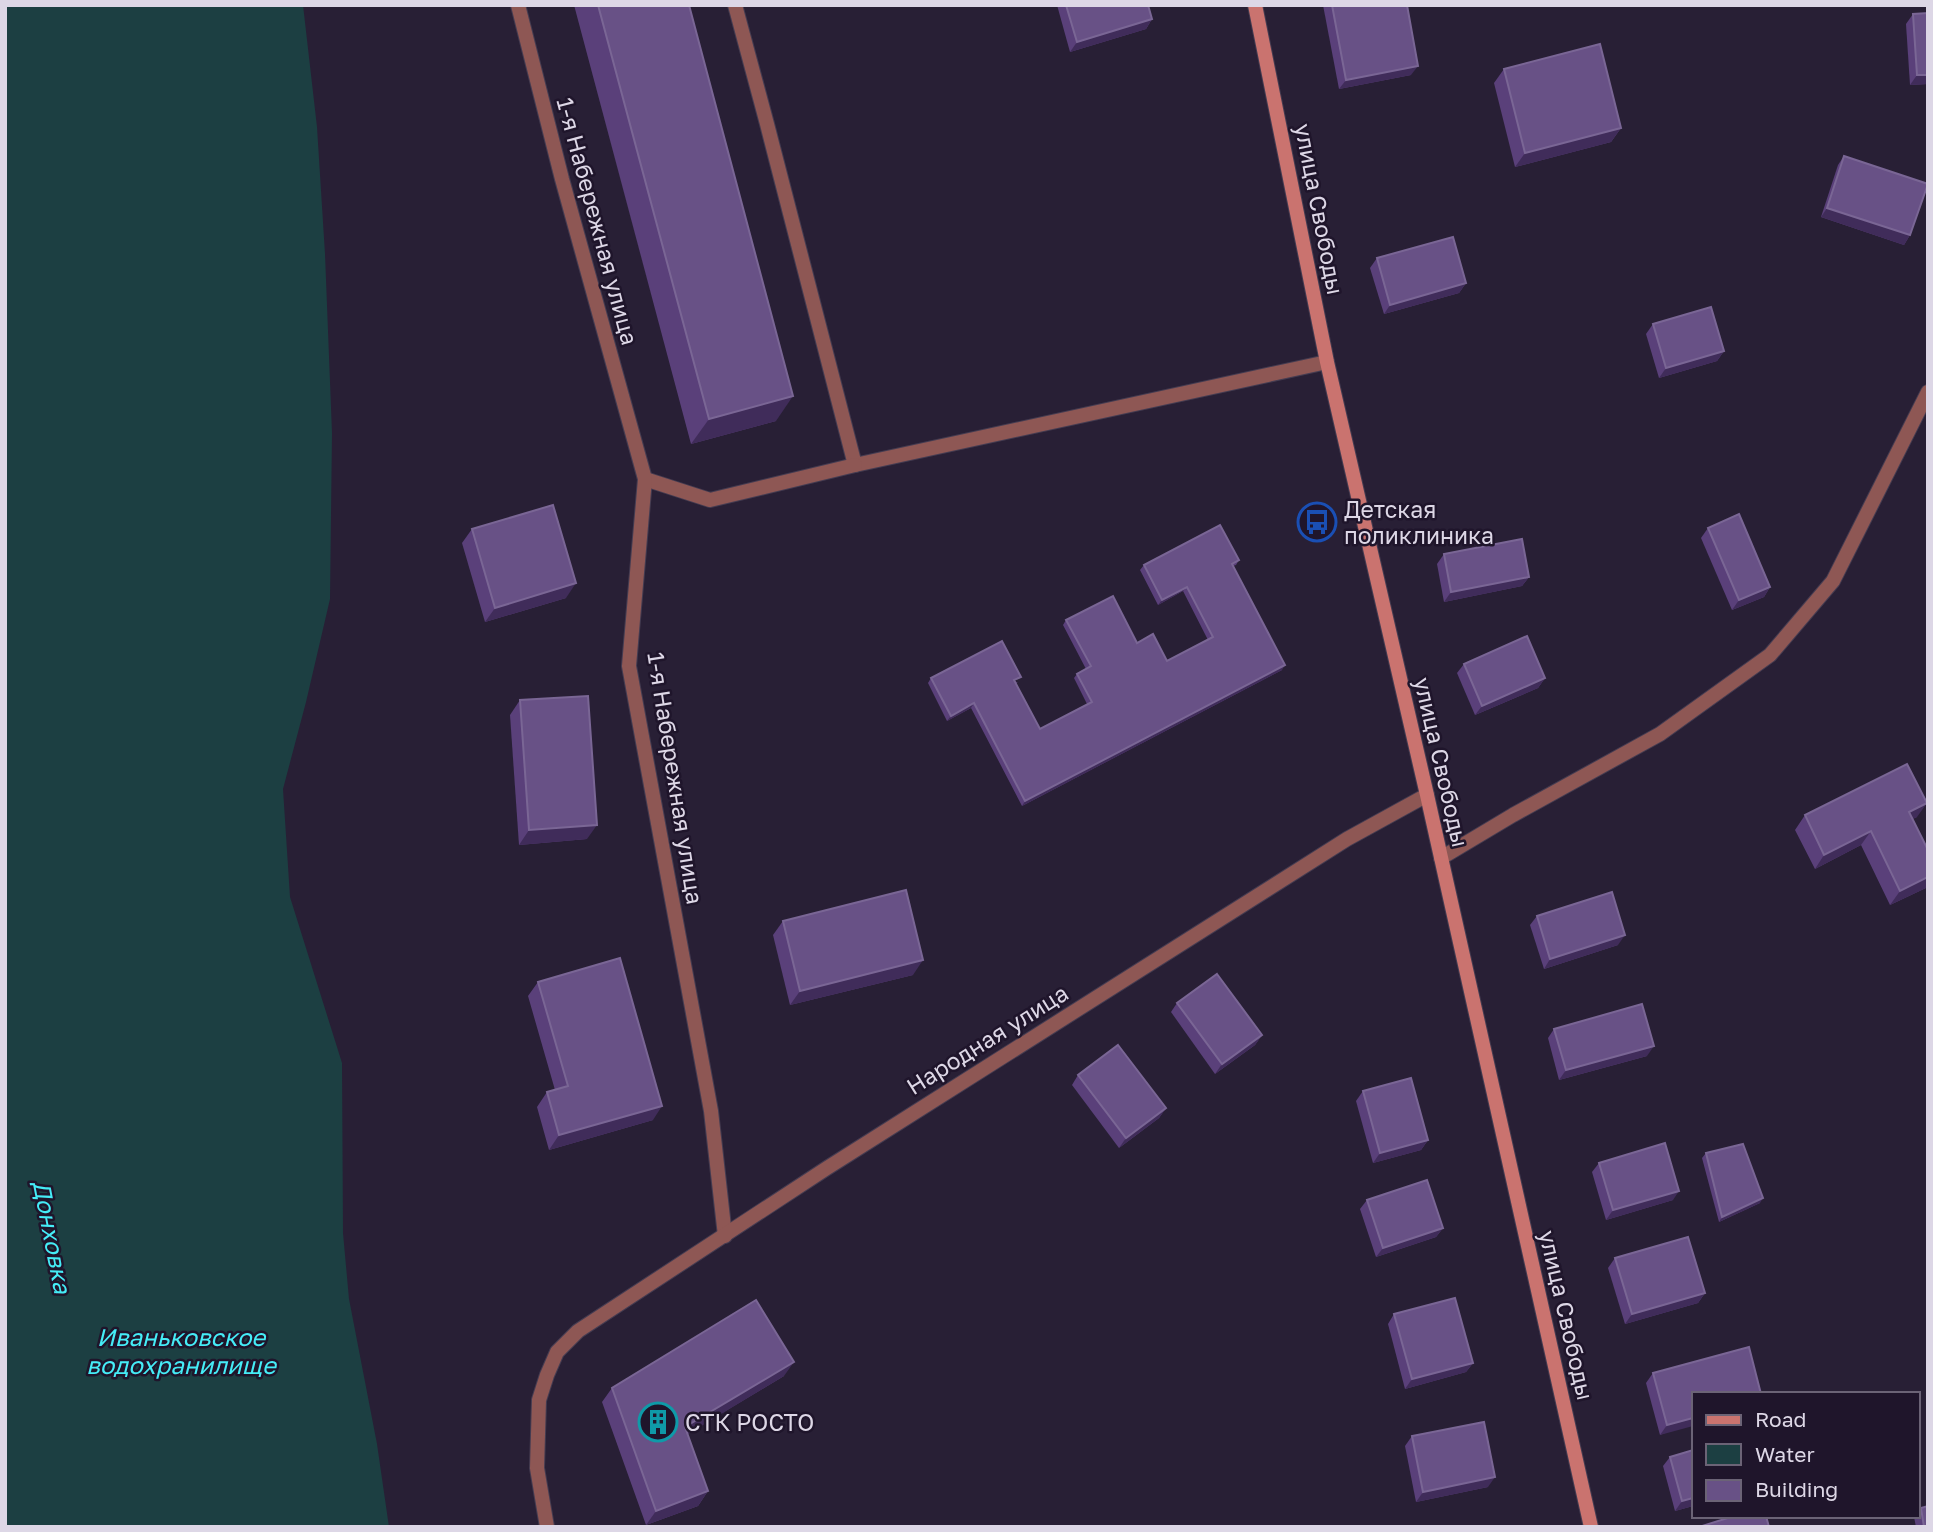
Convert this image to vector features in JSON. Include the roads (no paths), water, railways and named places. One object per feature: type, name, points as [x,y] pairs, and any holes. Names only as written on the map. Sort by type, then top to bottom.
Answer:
[{"type":"main road","name":"улица Свободы","points":[[1255,5],[1327,362],[1591,1527]]},
{"type":"street","name":"1-я Набережная улица","points":[[518,5],[645,479],[629,666],[711,1111],[725,1236]]},
{"type":"street","points":[[735,5],[855,465]]},
{"type":"street","points":[[645,479],[710,500],[855,465],[1327,362]]},
{"type":"street","points":[[1441,858],[1513,815],[1661,734],[1770,656],[1833,581],[1924,415],[1928,392]]},
{"type":"street","name":"Народная улица","points":[[547,1527],[537,1468],[539,1400],[557,1352],[578,1331],[827,1168],[1346,839],[1427,794]]},
{"type":"water","name":"Иваньковское водохранилище","points":[[5,5],[303,5],[317,127],[325,254],[332,433],[330,599],[283,789],[290,897],[342,1063],[343,1233],[349,1299],[377,1444],[389,1527],[5,1527]]},
{"type":"place","name":"Детская поликлиника","points":[[1317,522]]},
{"type":"place","name":"СТК РОСТО","points":[[658,1422]]},
{"type":"water label","name":"Донховка","points":[[53,1237]]}]
